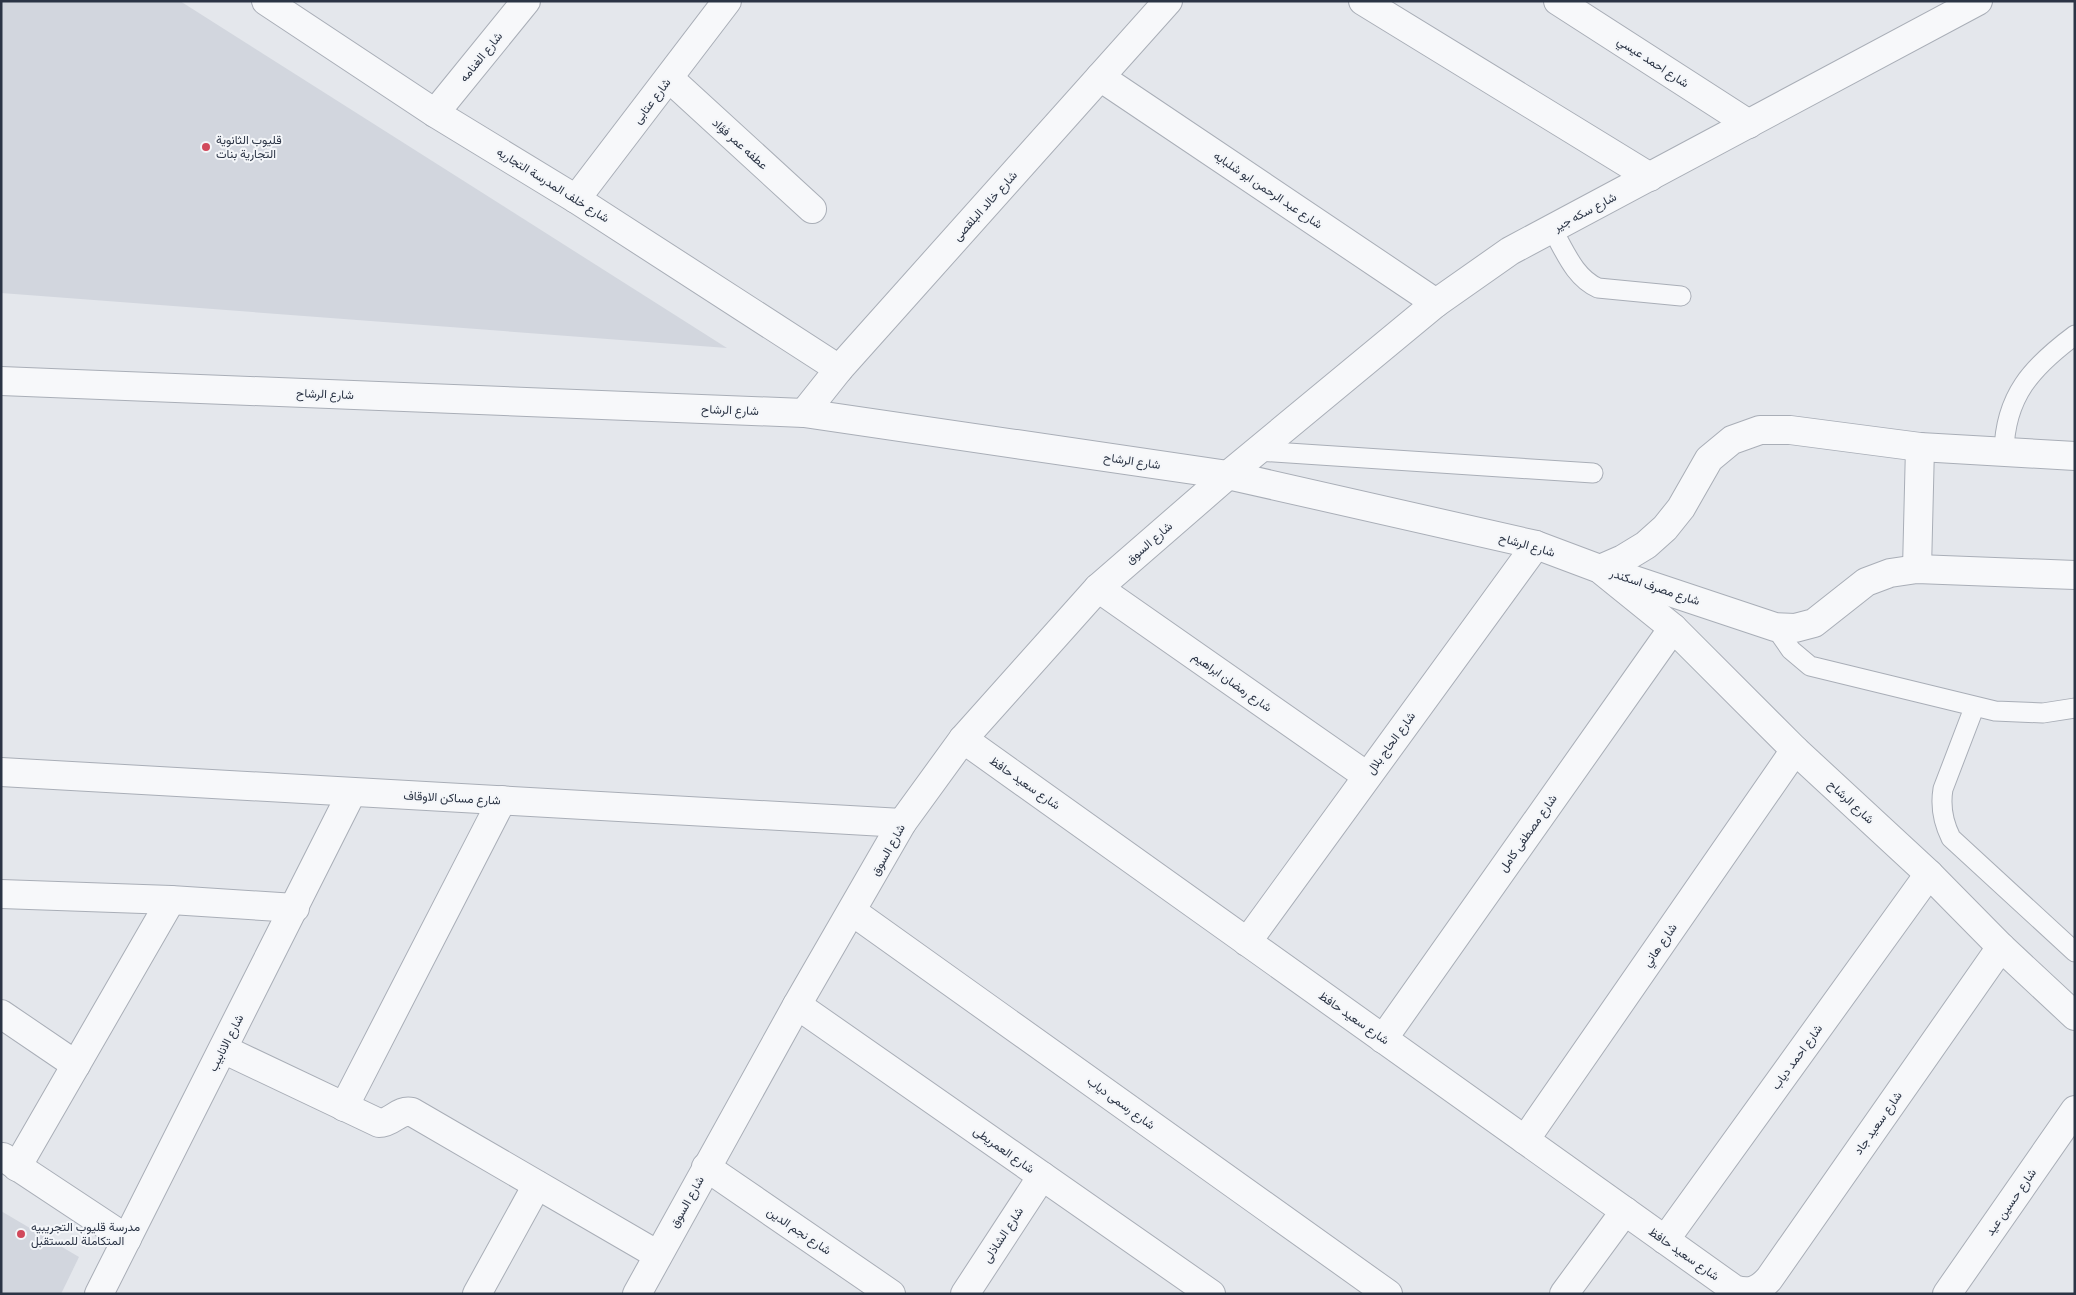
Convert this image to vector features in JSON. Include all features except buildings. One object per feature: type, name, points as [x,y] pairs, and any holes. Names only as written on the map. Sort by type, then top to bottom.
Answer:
[{"type":"street","name":"شارع الغنامه","points":[[436,113],[526,1]]},
{"type":"street","name":"شارع عتابى","points":[[576,200],[727,1]]},
{"type":"street","name":"شارع خالد البلقصى","points":[[804,413],[839,369],[1168,1]]},
{"type":"street","points":[[1363,1],[1650,177]]},
{"type":"street","name":"شارع احمد عيسي","points":[[1558,1],[1749,124]]},
{"type":"street","name":"شارع سكه جير","points":[[1228,475],[1436,303],[1510,251],[1978,1]]},
{"type":"street","name":"شارع خلف المدرسة التجاريه","points":[[276,4],[436,113],[576,200],[839,369]]},
{"type":"street","name":"شارع عبد الرحمن ابو شلبايه","points":[[1100,77],[1436,303]]},
{"type":"street","name":"عطفه عمر فؤاد","points":[[669,78],[812,209]]},
{"type":"street","name":"شارع الرشاح","points":[[1,381],[804,413],[1228,475],[1536,545],[1600,569],[1673,628],[1795,750],[1929,874],[2001,948],[2075,1016]]},
{"type":"street","name":"شارع مصرف اسكندر","points":[[1600,569],[1623,559],[1646,545],[1665,528],[1681,508],[1709,459],[1732,440],[1760,430],[1790,430],[1920,447],[2075,456]]},
{"type":"street","points":[[1917,569],[1920,447]]},
{"type":"street","name":"شارع السوق","points":[[637,1294],[706,1167],[902,823],[962,739],[1098,588],[1228,475]]},
{"type":"street","name":"شارع الحاج بلال","points":[[1246,942],[1536,545]]},
{"type":"street","name":"شارع مصرف اسكندر","points":[[1600,569],[1775,627],[1795,628],[1814,622],[1866,582],[1890,572],[1917,569],[2075,575]]},
{"type":"street","name":"شارع رمضان ابراهيم","points":[[1098,588],[1367,776]]},
{"type":"street","name":"شارع مصطفى كامل","points":[[1383,1039],[1673,628]]},
{"type":"street","name":"شارع سعيد حافظ","points":[[962,739],[1734,1289],[1749,1292]]},
{"type":"street","name":"شارع هاني","points":[[1524,1140],[1795,750]]},
{"type":"street","name":"شارع مساكن الاوقاف","points":[[1,772],[902,823]]},
{"type":"street","name":"شارع الانابيب","points":[[99,1294],[352,792]]},
{"type":"street","points":[[344,1107],[502,800]]},
{"type":"street","name":"شارع احمد دياب","points":[[1665,1240],[1929,874]]},
{"type":"street","points":[[1,894],[171,900],[295,908]]},
{"type":"street","points":[[127,1240],[9,1162],[76,1065],[171,900]]},
{"type":"street","name":"شارع رسمى دياب","points":[[853,912],[1388,1294]]},
{"type":"street","name":"شارع سعيد جاد","points":[[1749,1292],[1757,1290],[1769,1279],[2001,948]]},
{"type":"street","name":"شارع العمريطى","points":[[797,1006],[1211,1294]]},
{"type":"street","points":[[1,1014],[76,1065]]},
{"type":"street","points":[[223,1049],[379,1123],[389,1122],[404,1112],[412,1112],[658,1255]]},
{"type":"street","name":"شارع حسين عيد","points":[[1947,1294],[2075,1110]]},
{"type":"street","name":"شارع نجم الدين","points":[[706,1167],[891,1294]]},
{"type":"street","name":"شارع الشاذلى","points":[[965,1294],[1042,1176]]},
{"type":"street","points":[[477,1294],[537,1185]]},
{"type":"street","points":[[1564,1294],[1625,1211]]},
{"type":"lane","points":[[1552,229],[1580,277],[1588,284],[1598,288],[1681,296]]},
{"type":"lane","points":[[2004,452],[2006,427],[2011,406],[2020,387],[2032,371],[2075,335]]},
{"type":"lane","points":[[1257,451],[1593,473]]},
{"type":"lane","points":[[1775,627],[1791,650],[1810,666],[1974,708],[2015,713],[2043,713],[2075,708]]},
{"type":"lane","points":[[1974,708],[1943,789],[1941,801],[1945,826],[1951,838],[2075,952]]},
{"type":"shaded area","name":"قليوب الثانوية التجارية بنات","points":[[1,1],[180,1],[727,348],[1,293]]},
{"type":"shaded area","name":"مدرسة قليوب التجريبيه المتكاملة للمستقبل","points":[[1,1211],[79,1257],[61,1294],[1,1294]]},
{"type":"place","name":"قليوب الثانوية التجارية بنات","points":[[206,147]]},
{"type":"place","name":"مدرسة قليوب التجريبيه المتكاملة للمستقبل","points":[[21,1234]]}]
